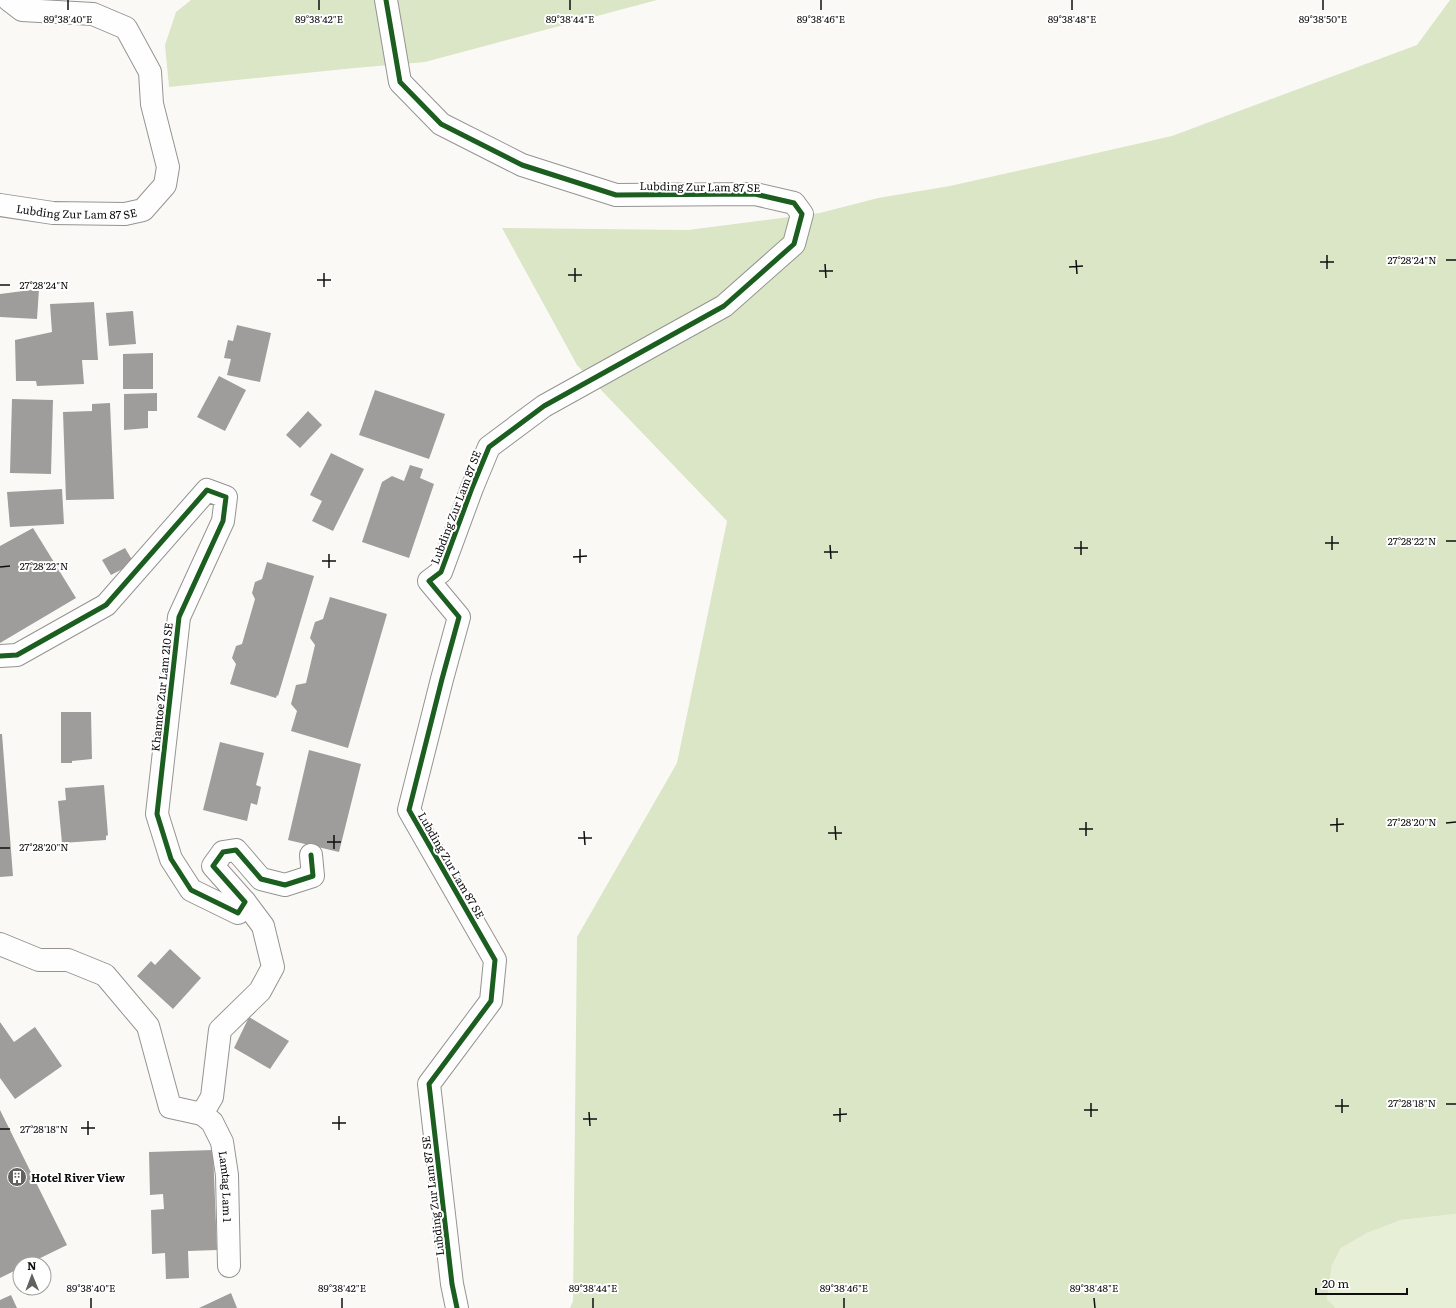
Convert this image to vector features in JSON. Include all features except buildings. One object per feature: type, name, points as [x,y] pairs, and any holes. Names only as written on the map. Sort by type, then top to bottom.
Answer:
[{"type":"street","name":"Lubding Zur Lam 87 SE","points":[[0,204],[53,213],[125,214],[143,210],[165,185],[168,167],[152,104],[150,72],[126,28],[93,14],[22,10],[9,0]]},
{"type":"street","name":"Lubding Zur Lam 87 SE","points":[[386,0],[400,82],[441,124],[522,165],[616,195],[755,194],[794,203],[802,214],[794,244],[724,306],[544,406],[490,446],[472,488],[441,572],[429,581],[459,617],[409,810],[495,960],[491,1001],[429,1084],[452,1284],[457,1308]]},
{"type":"street","name":"Khamtoe Zur Lam 210 SE","points":[[0,656],[17,655],[106,605],[207,490],[226,497],[223,521],[179,617],[157,814],[171,859],[191,890],[238,913],[245,902]]},
{"type":"street","points":[[0,944],[39,960],[68,960],[105,975],[148,1026],[170,1107],[202,1114],[212,1098],[220,1030],[260,991],[273,967],[262,926],[245,902],[213,866],[223,852],[236,850],[261,879],[285,884],[313,876],[311,855]]},
{"type":"street","name":"Lamtag Lam 1","points":[[202,1114],[212,1122],[222,1142],[227,1175],[229,1266]]},
{"type":"green space","points":[[191,0],[657,0],[425,62],[169,87],[165,45],[176,12]]},
{"type":"green space","points":[[1450,0],[1456,0],[1456,1214],[1401,1220],[1367,1233],[1341,1248],[1332,1265],[1327,1299],[1336,1308],[570,1308],[573,1301],[577,937],[677,763],[727,521],[577,365],[502,228],[688,230],[820,213],[878,198],[950,186],[1172,136],[1417,45]]},
{"type":"green space","points":[[1456,1214],[1456,1308],[1336,1308],[1327,1299],[1332,1265],[1341,1248],[1367,1233],[1401,1220]]},
{"type":"cycle path","points":[[386,0],[400,82],[441,124],[522,165],[616,195],[755,194],[794,203],[802,214],[794,244],[724,306],[544,406],[489,447],[441,572],[429,581],[459,617],[409,810],[495,960],[491,1001],[429,1084],[452,1284],[457,1308]]},
{"type":"cycle path","points":[[0,656],[17,655],[106,605],[207,490],[226,497],[223,521],[179,617],[157,814],[171,859],[191,890],[238,913],[245,902],[213,866],[223,852],[236,850],[261,879],[285,885],[313,876],[311,855]]},
{"type":"place","name":"Hotel River View","points":[[17,1177]]}]
